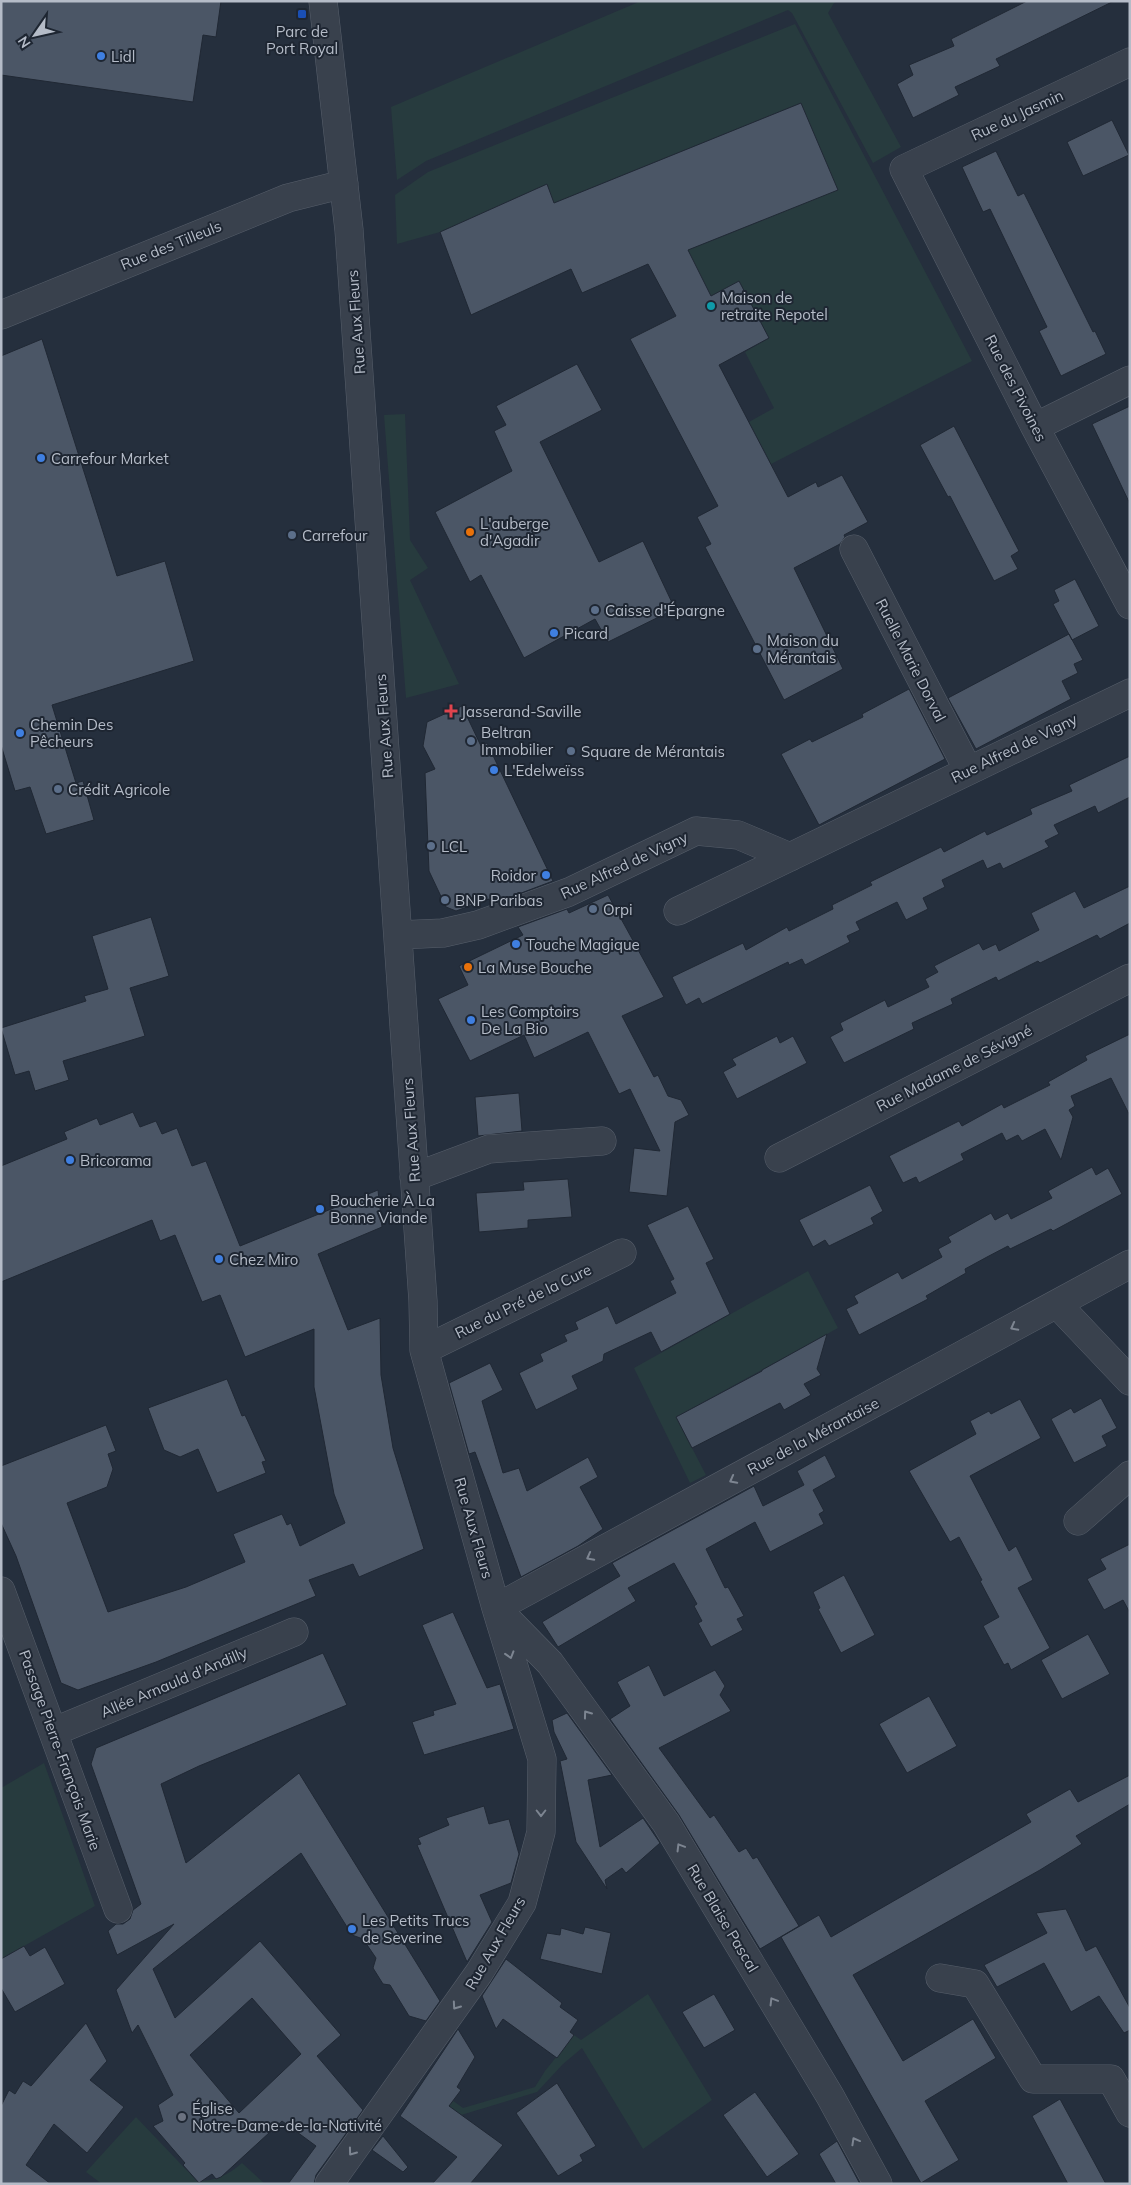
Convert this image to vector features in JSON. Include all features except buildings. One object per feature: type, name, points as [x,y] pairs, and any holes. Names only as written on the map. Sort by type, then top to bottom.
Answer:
[{"type":"street","name":"Rue Aux Fleurs","points":[[323,1],[350,240],[398,935],[424,1350],[496,1608],[542,1759],[541,1832],[522,1903],[479,1974],[329,2184]]},
{"type":"street","name":"Rue du Jasmin","points":[[904,169],[1130,62]]},
{"type":"street","name":"Rue des Pivoines","points":[[904,169],[1036,427],[1130,605]]},
{"type":"street","name":"Rue des Tilleuls","points":[[1,315],[288,198],[344,184]]},
{"type":"street","points":[[1036,427],[1130,380]]},
{"type":"street","name":"Ruelle Marie Dorval","points":[[854,549],[968,770]]},
{"type":"street","name":"Rue Alfred de Vigny","points":[[678,911],[1130,693]]},
{"type":"street","name":"Rue Alfred de Vigny","points":[[398,935],[443,933],[478,925],[568,892],[696,832],[738,835],[790,857]]},
{"type":"street","name":"Rue Madame de Sévigné","points":[[779,1158],[1130,978]]},
{"type":"street","points":[[414,1177],[489,1149],[602,1141]]},
{"type":"street","name":"Rue du Pré de la Cure","points":[[424,1350],[622,1253]]},
{"type":"street","name":"Rue de la Mérantaise","points":[[496,1608],[1130,1264]]},
{"type":"street","points":[[1057,1304],[1130,1380]]},
{"type":"street","points":[[1078,1522],[1130,1475]]},
{"type":"street","name":"Passage Pierre-François Marie","points":[[1,1591],[118,1909]]},
{"type":"street","name":"Rue Blaise Pascal","points":[[496,1608],[550,1663],[666,1823],[830,2096],[878,2184]]},
{"type":"street","name":"Allée Arnauld d'Andilly","points":[[53,1732],[294,1632]]},
{"type":"street","points":[[940,1978],[975,1984],[1032,2079],[1111,2079],[1130,2113]]},
{"type":"green space","points":[[641,1],[837,1],[828,13],[901,147],[873,163],[792,13],[788,10],[426,161],[397,180],[391,107]]},
{"type":"green space","points":[[795,24],[972,361],[771,464],[749,422],[774,408],[745,352],[769,338],[711,296],[687,250],[837,190],[801,103],[554,203],[547,185],[440,232],[397,244],[395,195],[428,172]]},
{"type":"green space","points":[[405,414],[410,540],[428,568],[410,580],[459,684],[406,698],[384,415]]},
{"type":"green space","points":[[808,1271],[838,1328],[676,1417],[706,1475],[690,1483],[634,1368]]},
{"type":"green space","points":[[44,1763],[95,1906],[1,1959],[1,1788]]},
{"type":"green space","points":[[648,1994],[712,2100],[643,2149],[582,2048],[563,2064],[537,2092],[461,2115],[437,2098],[441,2092],[463,2108],[535,2087],[545,2071],[574,2035],[581,2040]]},
{"type":"green space","points":[[136,2117],[197,2181],[210,2180],[221,2176],[232,2171],[242,2163],[265,2184],[102,2184],[86,2172]]},
{"type":"place","name":"Parc de Port Royal","points":[[302,14]]},
{"type":"place","name":"Lidl","points":[[101,56]]},
{"type":"place","name":"Maison de retraite Repotel","points":[[711,306]]},
{"type":"place","name":"Carrefour Market","points":[[41,458]]},
{"type":"place","name":"L'auberge d'Agadir","points":[[470,532]]},
{"type":"place","name":"Carrefour","points":[[292,535]]},
{"type":"place","name":"Caisse d'Épargne","points":[[595,610]]},
{"type":"place","name":"Picard","points":[[554,633]]},
{"type":"place","name":"Maison du Mérantais","points":[[757,649]]},
{"type":"place","name":"Jasserand-Saville","points":[[451,711]]},
{"type":"place","name":"Chemin Des Pêcheurs","points":[[20,733]]},
{"type":"place","name":"Beltran Immobilier","points":[[471,741]]},
{"type":"place","name":"Square de Mérantais","points":[[571,751]]},
{"type":"place","name":"L'Edelweïss","points":[[494,770]]},
{"type":"place","name":"Crédit Agricole","points":[[58,789]]},
{"type":"place","name":"LCL","points":[[431,846]]},
{"type":"place","name":"Roidor","points":[[546,875]]},
{"type":"place","name":"BNP Paribas","points":[[445,900]]},
{"type":"place","name":"Orpi","points":[[593,909]]},
{"type":"place","name":"Touche Magique","points":[[516,944]]},
{"type":"place","name":"La Muse Bouche","points":[[468,967]]},
{"type":"place","name":"Les Comptoirs De La Bio","points":[[471,1020]]},
{"type":"place","name":"Bricorama","points":[[70,1160]]},
{"type":"place","name":"Boucherie À La Bonne Viande","points":[[320,1209]]},
{"type":"place","name":"Chez Miro","points":[[219,1259]]},
{"type":"place","name":"Les Petits Trucs de Severine","points":[[352,1929]]},
{"type":"place","name":"Église Notre-Dame-de-la-Nativité","points":[[182,2117]]}]
